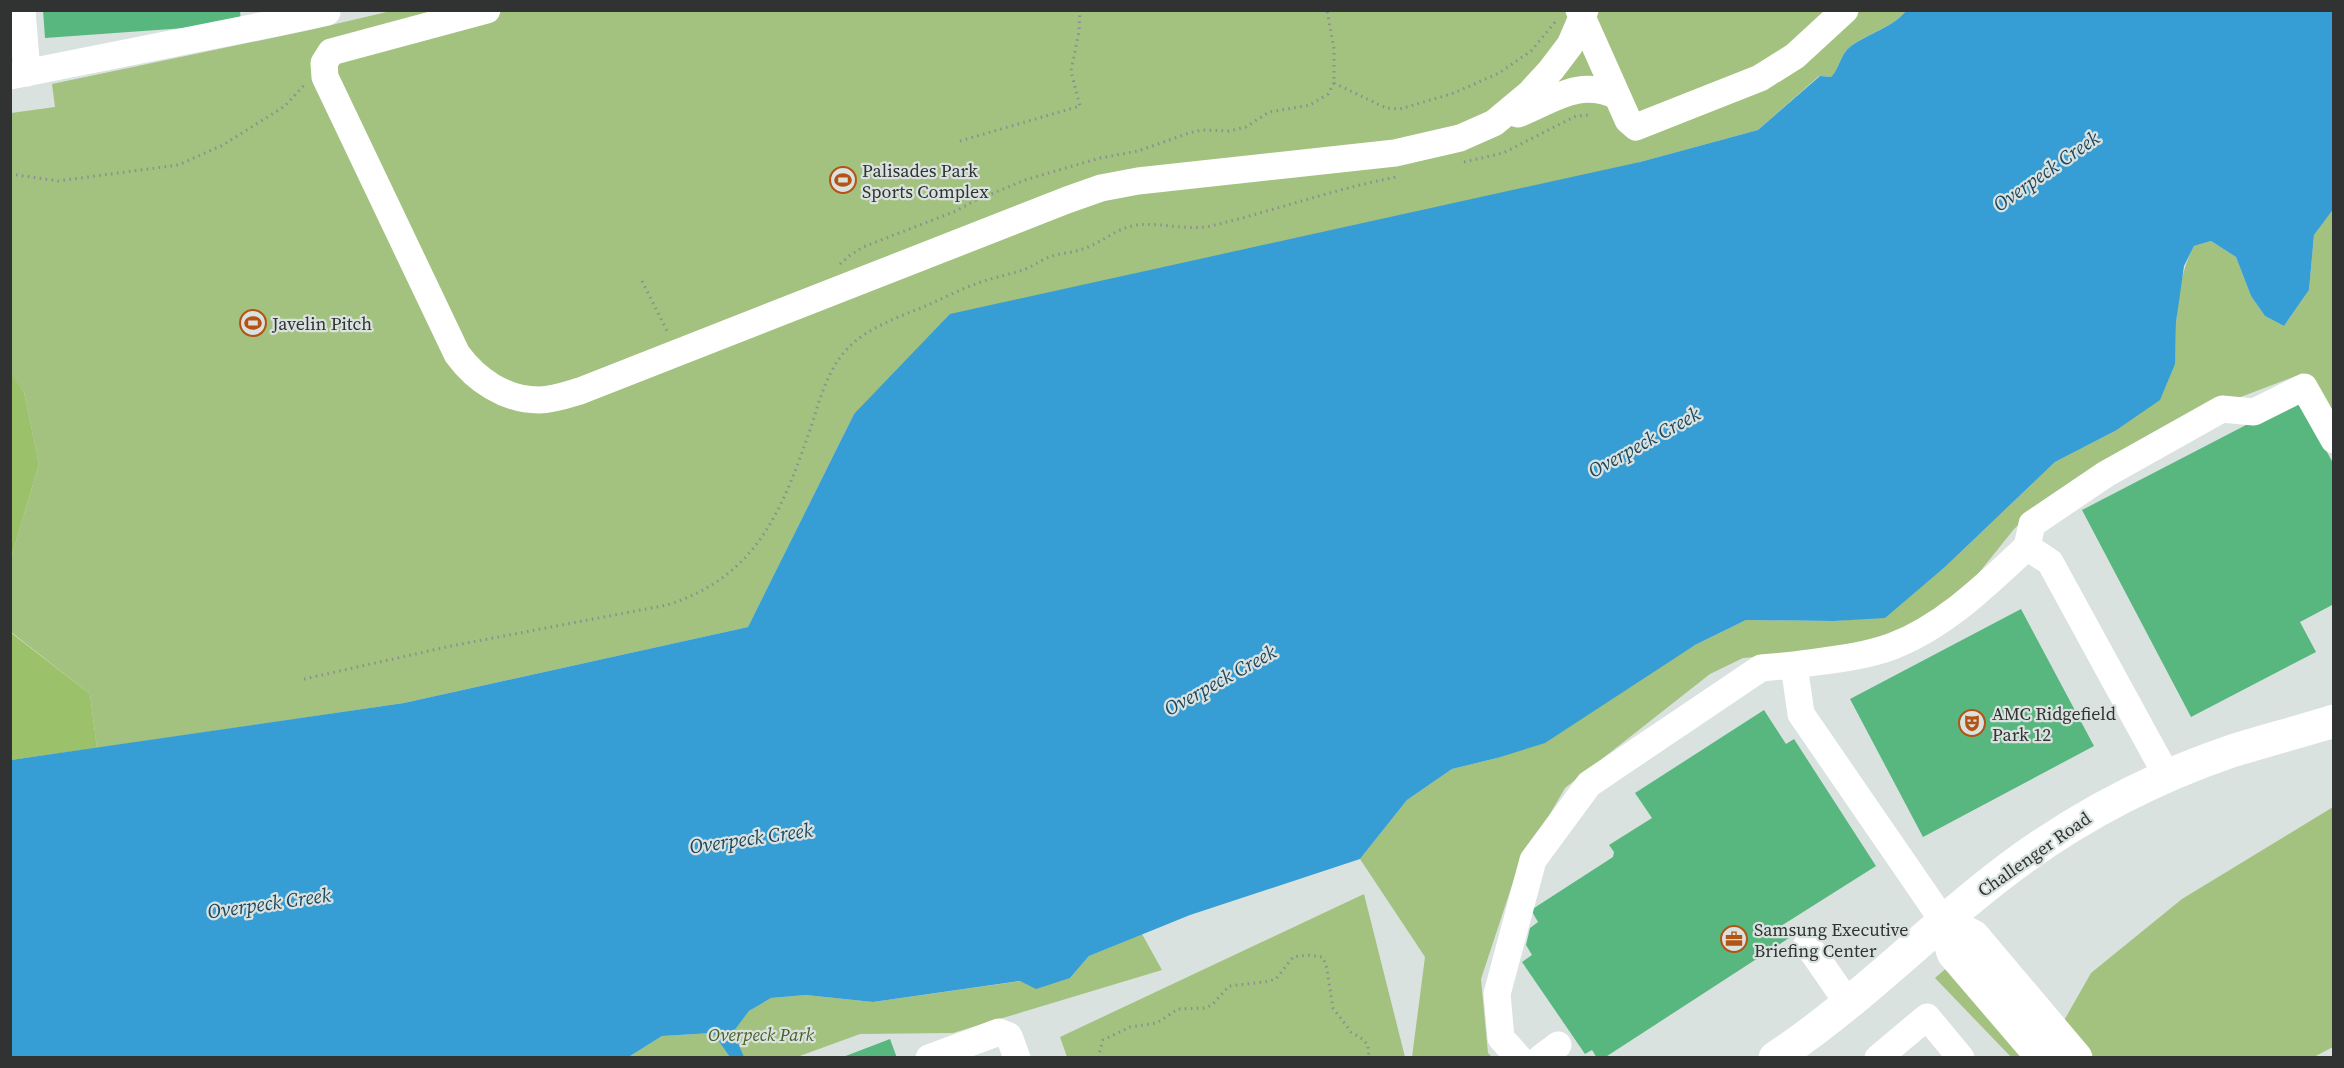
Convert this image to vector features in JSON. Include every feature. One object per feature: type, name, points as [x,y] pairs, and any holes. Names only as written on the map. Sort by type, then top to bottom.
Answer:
[{"type":"main road","name":"Challenger Road","points":[[1775,1058],[1848,1003],[2006,870],[2060,833],[2167,776],[2230,752],[2334,721]]},
{"type":"main road","points":[[1944,922],[1953,953],[2043,1058]]},
{"type":"main road","points":[[1944,922],[1973,936],[2076,1058]]},
{"type":"street","points":[[22,10],[19,74],[276,17],[327,11],[328,58],[325,77],[332,97],[457,354],[480,380],[517,397],[539,400],[580,391],[1101,189],[1138,181],[1395,153],[1460,138],[1503,115],[1568,91],[1602,89],[1617,96]]},
{"type":"street","points":[[328,58],[487,10]]},
{"type":"street","points":[[1582,13],[1630,124],[1639,126],[1750,82],[1779,68],[1845,10]]},
{"type":"street","points":[[1503,115],[1530,93],[1551,70],[1570,45],[1582,13]]},
{"type":"street","points":[[1519,1058],[1501,1038],[1497,994],[1533,860],[1589,784],[1761,668],[1855,657],[1895,645],[1939,622],[1981,590],[2027,547],[2032,525],[2106,474],[2222,409],[2254,412],[2304,387],[2334,440]]},
{"type":"street","points":[[2027,547],[2050,562],[2167,776]]},
{"type":"street","points":[[1794,665],[1801,714],[1944,922]]},
{"type":"street","points":[[1807,944],[1848,1003]]},
{"type":"street","points":[[1878,1058],[1927,1017],[1961,1058]]},
{"type":"street","points":[[929,1058],[999,1032],[1009,1036],[1017,1058]]},
{"type":"path","points":[[960,141],[1080,106],[1071,71],[1079,32],[1080,10]]},
{"type":"path","points":[[838,266],[863,247],[956,211],[1025,180],[1100,158],[1138,151],[1201,130],[1229,132],[1245,127],[1269,112],[1310,105],[1328,94],[1334,83],[1334,49],[1327,10]]},
{"type":"path","points":[[1334,83],[1344,90],[1386,108],[1400,109],[1454,93],[1498,73],[1531,51],[1554,22],[1560,18],[1582,13]]},
{"type":"path","points":[[10,174],[58,181],[178,165],[223,145],[285,106],[328,58]]},
{"type":"path","points":[[1454,164],[1503,153],[1576,116],[1592,115]]},
{"type":"path","points":[[304,679],[451,646],[667,605],[692,598],[722,578],[764,537],[788,492],[826,381],[849,347],[868,333],[949,295],[1026,269],[1052,256],[1086,248],[1126,227],[1139,225],[1178,228],[1213,226],[1363,183],[1399,177]]},
{"type":"path","points":[[642,281],[670,337]]},
{"type":"path","points":[[1098,1058],[1103,1040],[1130,1027],[1157,1023],[1178,1009],[1194,1010],[1212,1005],[1229,986],[1276,979],[1293,957],[1307,955],[1322,957],[1326,963],[1333,1008],[1351,1032],[1364,1040],[1368,1046],[1370,1058]]},
{"type":"green space","points":[[391,11],[1906,11],[1894,22],[1851,46],[1844,53],[1831,77],[1819,76],[1758,130],[1640,162],[854,414],[748,627],[404,703],[97,748],[90,694],[11,632],[11,558],[39,464],[24,392],[11,375],[11,113],[55,107],[52,84]]},
{"type":"green space","points":[[2333,208],[2333,451],[2296,376],[2201,412],[2048,498],[2014,529],[1970,584],[1926,623],[1882,641],[1815,652],[1743,658],[1710,674],[1565,788],[1516,873],[1481,979],[1488,1053],[1492,1057],[1412,1057],[1425,957],[1360,859],[1407,800],[1452,769],[1497,758],[1695,645],[1746,620],[1834,621],[1885,617],[1945,567],[2055,462],[2115,431],[2175,364],[2176,319],[2180,289],[2194,246],[2211,241],[2236,257],[2251,296],[2265,316],[2284,326],[2309,290],[2314,235]]},
{"type":"green space","points":[[11,374],[24,392],[39,464],[11,558]]},
{"type":"green space","points":[[10,632],[90,694],[97,748],[11,760]]},
{"type":"green space","points":[[2333,807],[2333,1047],[2312,1058],[2091,1057],[2062,1024],[2091,973],[2182,899]]},
{"type":"green space","points":[[1364,894],[1405,1057],[1067,1057],[1060,1037]]},
{"type":"green space","name":"Overpeck Park","points":[[1142,934],[1162,970],[953,1033],[860,1034],[797,1057],[627,1058],[662,1036],[732,1032],[749,1011],[771,998],[806,995],[873,1002],[1021,981],[1070,978],[1089,956]]},
{"type":"green space","points":[[1950,965],[2031,1057],[2011,1057],[1935,978]]},
{"type":"water","name":"Overpeck Creek","points":[[1906,11],[2333,11],[2334,208],[2314,235],[2309,290],[2284,326],[2265,316],[2251,296],[2236,257],[2211,241],[2194,246],[2184,266],[2176,322],[2175,364],[2160,400],[2115,431],[2055,462],[1945,567],[1885,618],[1834,621],[1746,620],[1695,645],[1545,743],[1452,769],[1407,800],[1360,859],[1190,915],[1089,956],[1070,978],[1036,989],[1020,981],[873,1002],[806,995],[771,998],[749,1011],[733,1032],[744,1057],[730,1057],[713,1033],[662,1036],[627,1058],[11,1057],[11,760],[404,703],[748,627],[854,414],[950,314],[1640,162],[1758,130],[1820,76],[1831,77],[1844,53],[1851,46],[1894,22]]},
{"type":"building","points":[[43,10],[240,10],[241,24],[45,38]]},
{"type":"building","points":[[2298,398],[2334,465],[2334,604],[2300,622],[2316,652],[2191,717],[2082,510]]},
{"type":"building","name":"AMC Ridgefield Park 12","points":[[2021,609],[2094,746],[1923,837],[1850,699]]},
{"type":"building","points":[[1764,710],[1786,744],[1794,739],[1876,866],[1781,926],[1789,938],[1604,1058],[1597,1058],[1592,1050],[1585,1054],[1522,962],[1532,955],[1526,945],[1530,928],[1538,922],[1531,910],[1613,857],[1614,852],[1609,845],[1652,818],[1635,793]]},
{"type":"building","points":[[890,1039],[897,1058],[843,1058],[843,1057]]},
{"type":"place","name":"Palisades Park Sports Complex","points":[[843,180]]},
{"type":"place","name":"Javelin Pitch","points":[[253,323]]},
{"type":"place","name":"AMC Ridgefield Park 12","points":[[1972,723]]},
{"type":"place","name":"Samsung Executive Briefing Center","points":[[1734,939]]}]
